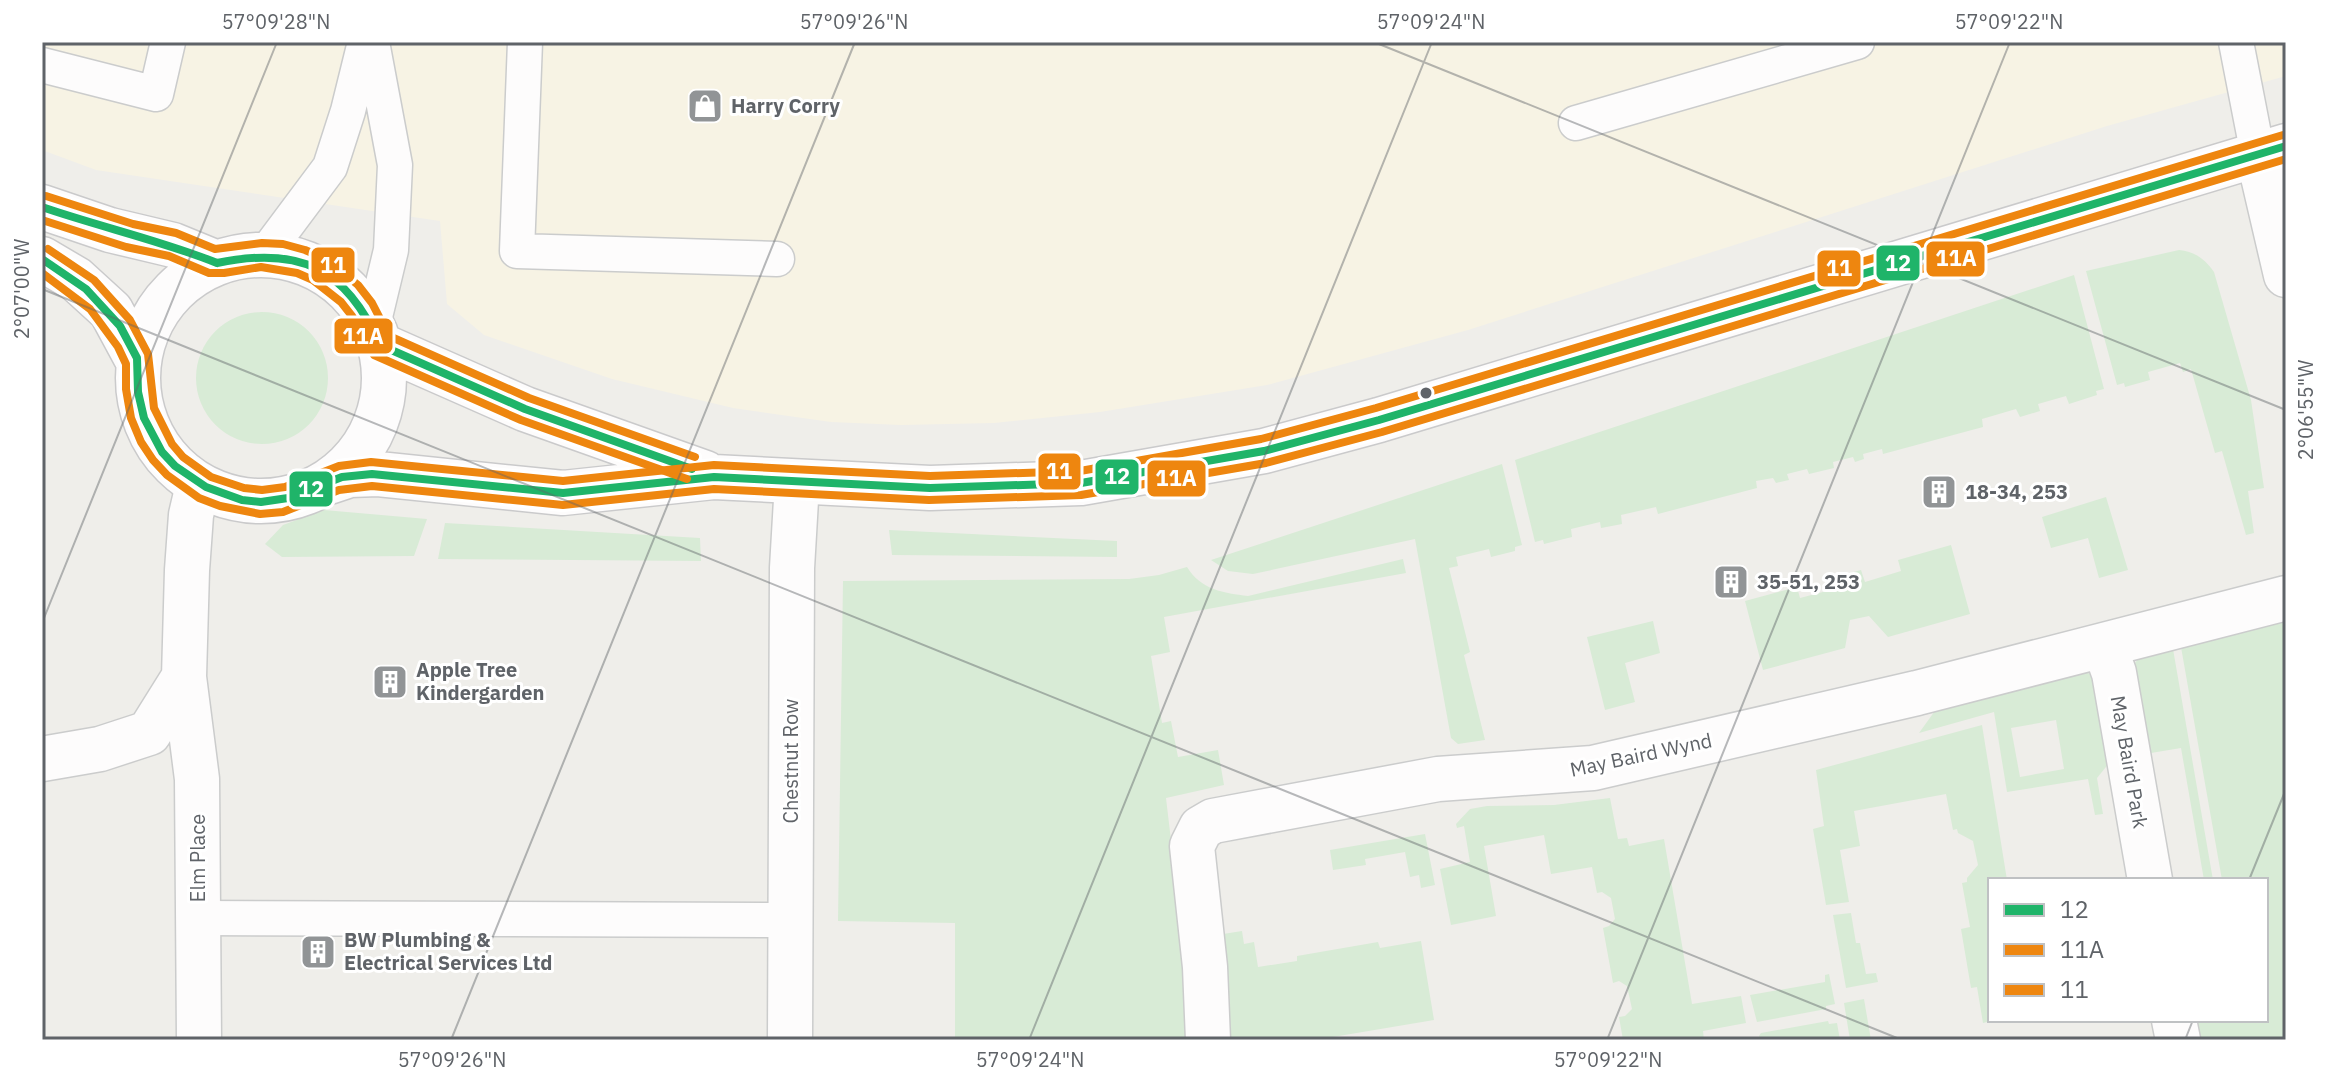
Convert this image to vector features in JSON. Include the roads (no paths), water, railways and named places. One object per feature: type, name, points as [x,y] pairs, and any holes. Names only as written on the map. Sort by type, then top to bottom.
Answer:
[{"type":"main road","points":[[329,482],[353,461],[370,436],[381,407],[385,376],[376,335],[355,297],[329,275],[298,260],[265,254],[240,256],[217,263],[188,279],[164,302],[148,329],[138,361],[138,390],[144,418],[157,444],[175,467],[198,485],[230,498],[263,502],[298,497],[350,475],[378,474],[563,493],[714,477],[930,488],[1081,483],[1264,451],[1406,412],[2272,151],[2286,275]]},
{"type":"main road","points":[[42,207],[110,230],[173,245],[217,263]]},
{"type":"main road","points":[[42,259],[76,279],[111,311],[138,361]]},
{"type":"main road","points":[[376,335],[525,409],[714,477]]},
{"type":"main road","name":"Chestnut Row","points":[[790,1040],[792,568],[797,483]]},
{"type":"main road","name":"Elm Place","points":[[198,485],[191,515],[184,677],[197,779],[199,1040]]},
{"type":"main road","name":"May Baird Wynd","points":[[1208,1040],[1205,967],[1192,846],[1201,828],[1213,821],[1438,779],[1593,768],[1917,693],[2286,598]]},
{"type":"main road","name":"May Baird Park","points":[[2104,645],[2114,673],[2150,878]]},
{"type":"main road","points":[[42,759],[100,749],[149,733],[184,677]]},
{"type":"lane","points":[[42,65],[156,94],[168,42]]},
{"type":"lane","points":[[265,254],[330,167],[365,42]]},
{"type":"lane","points":[[372,42],[395,165],[391,250],[376,335]]},
{"type":"lane","points":[[525,42],[517,251],[777,259]]},
{"type":"lane","points":[[1576,123],[1857,42]]},
{"type":"lane","points":[[2236,42],[2272,151]]},
{"type":"lane","points":[[198,918],[790,920]]},
{"type":"place","name":"Harry Corry","points":[[705,106]]},
{"type":"place","name":"18-34, 253","points":[[1939,492]]},
{"type":"place","name":"35-51, 253","points":[[1731,582]]},
{"type":"place","name":"Apple Tree Kindergarden","points":[[390,682]]},
{"type":"place","name":"BW Plumbing & Electrical Services Ltd","points":[[318,952]]}]
